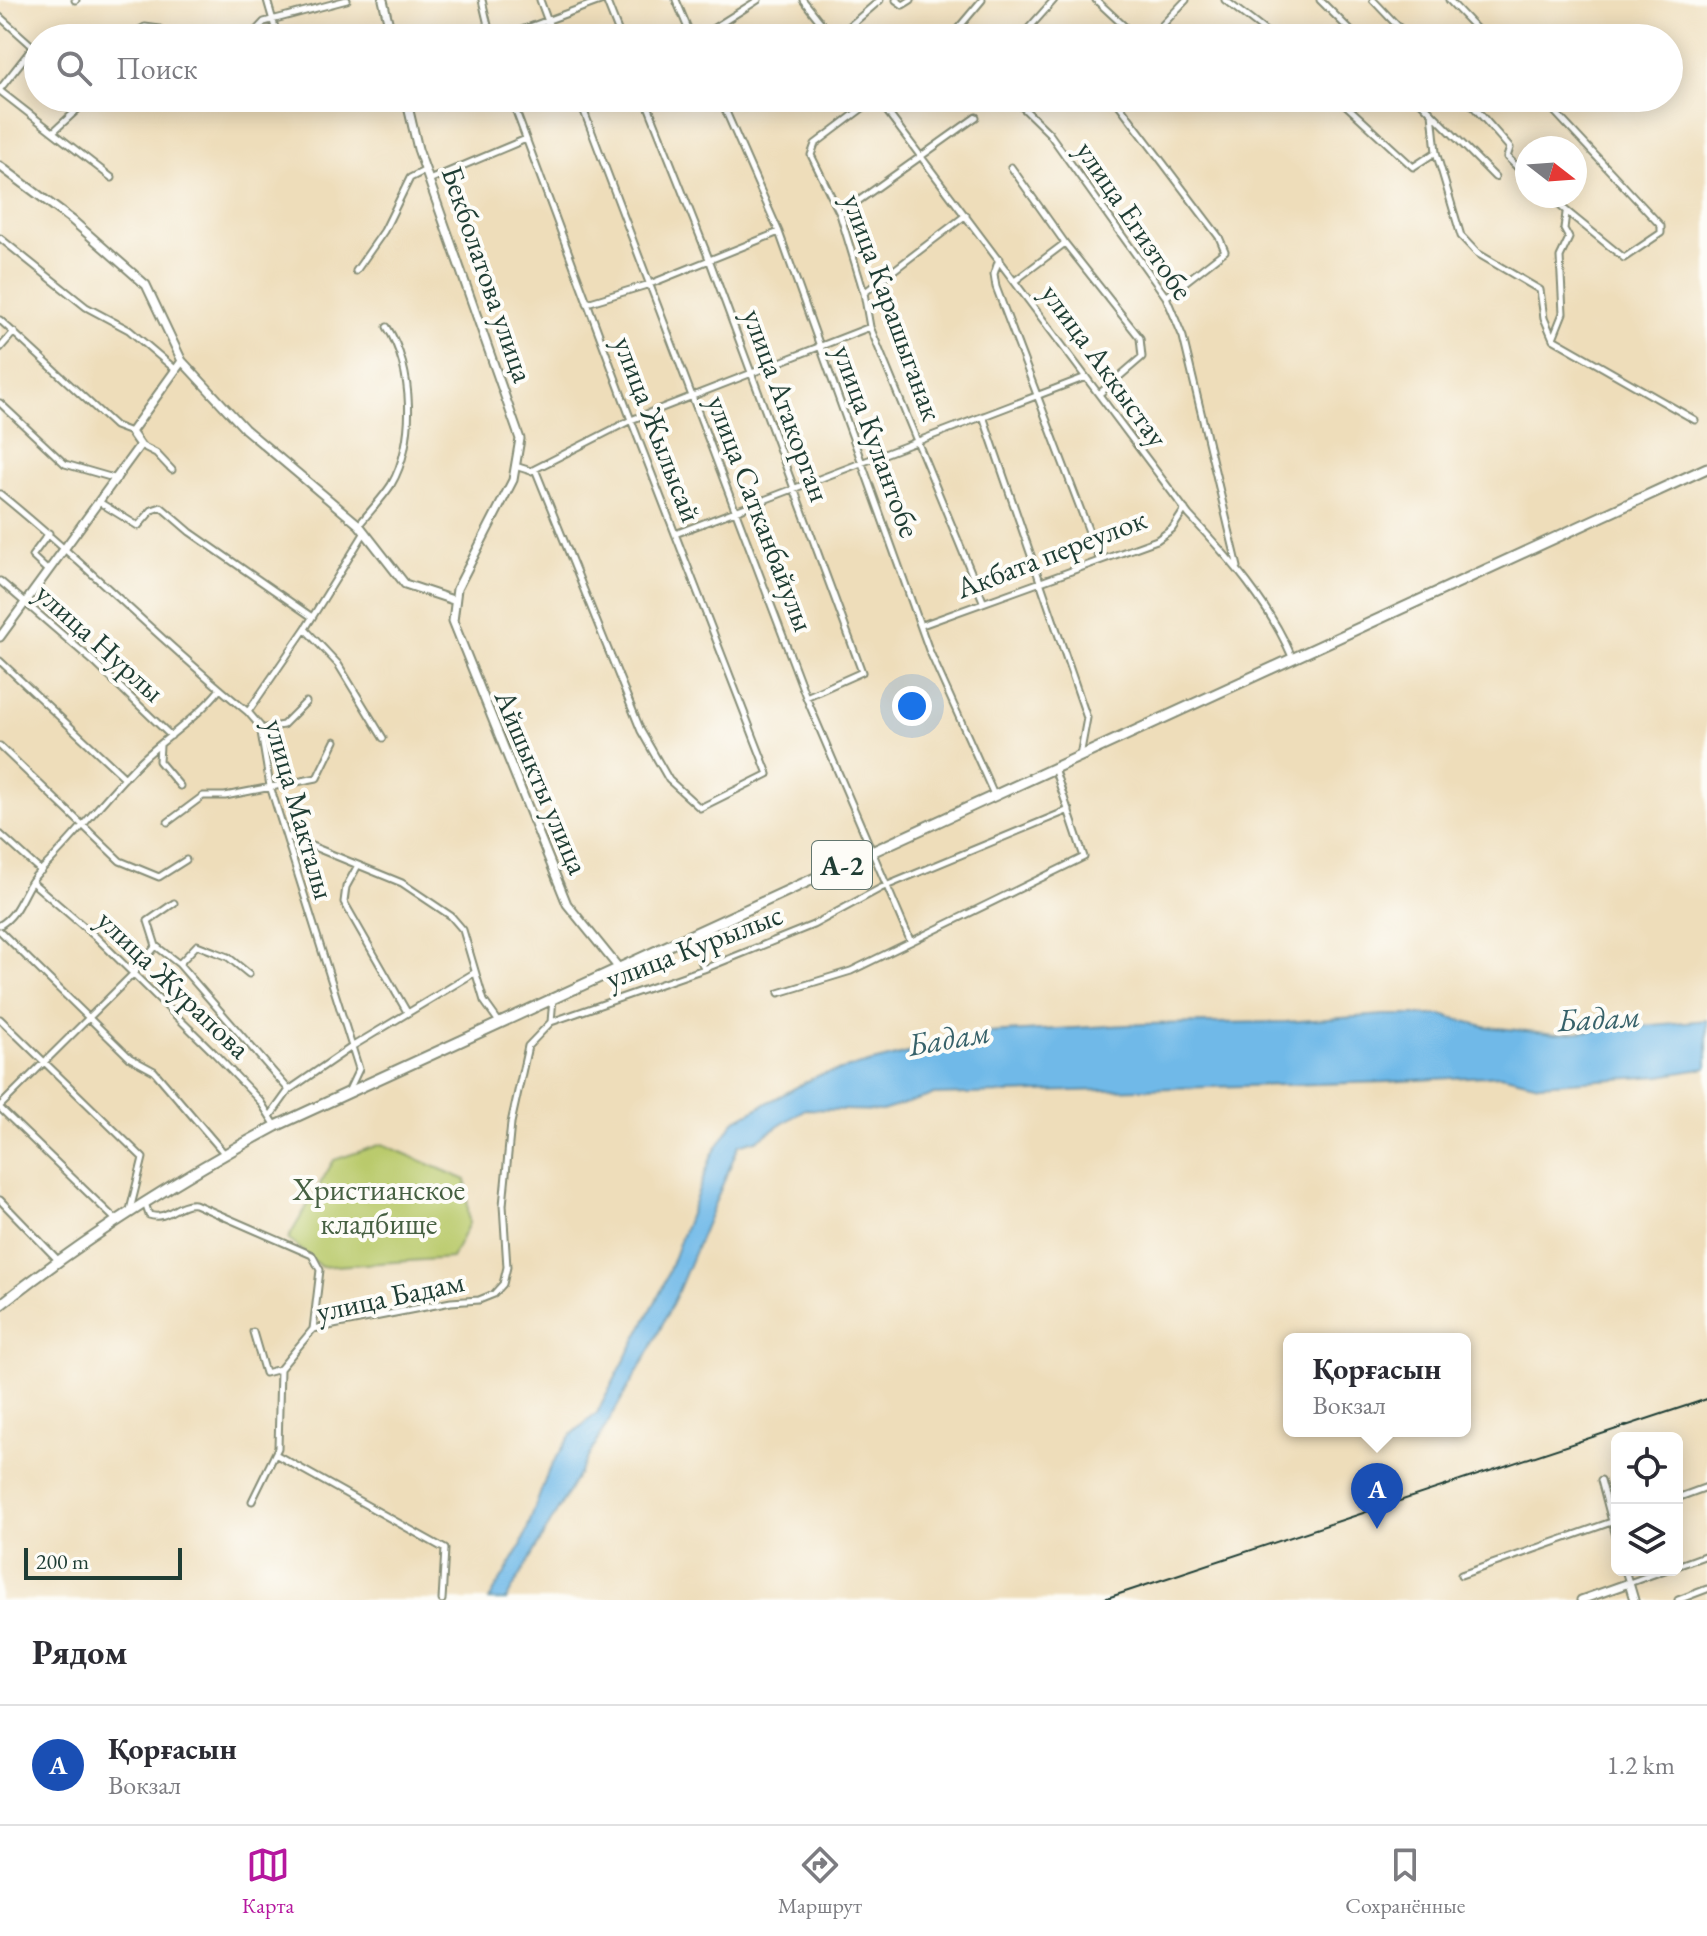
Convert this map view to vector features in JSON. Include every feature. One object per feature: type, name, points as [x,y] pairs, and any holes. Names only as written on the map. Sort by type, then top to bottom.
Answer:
[{"type":"highway","name":"A-2","points":[[0,1305],[58,1260],[130,1211],[276,1126],[1707,468]]},
{"type":"street","points":[[267,0],[273,24]]},
{"type":"street","points":[[262,24],[347,0]]},
{"type":"street","points":[[383,0],[389,24]]},
{"type":"street","points":[[482,0],[488,24]]},
{"type":"street","points":[[540,0],[548,24]]},
{"type":"street","points":[[539,24],[605,0],[615,24]]},
{"type":"street","points":[[676,0],[686,24]]},
{"type":"street","points":[[720,24],[758,0]]},
{"type":"street","points":[[803,0],[823,24]]},
{"type":"street","points":[[851,24],[880,0]]},
{"type":"street","points":[[896,0],[903,5],[911,0]]},
{"type":"street","points":[[962,24],[982,0]]},
{"type":"street","points":[[1033,24],[1054,0]]},
{"type":"street","points":[[1096,0],[1122,24]]},
{"type":"street","points":[[1163,24],[1186,0]]},
{"type":"street","points":[[1225,0],[1256,24]]},
{"type":"street","points":[[1320,0],[1344,24]]},
{"type":"street","points":[[1373,0],[1396,24]]},
{"type":"street","points":[[1449,0],[1472,24]]},
{"type":"street","points":[[0,17],[24,39]]},
{"type":"street","points":[[24,62],[0,90],[24,108]]},
{"type":"street","points":[[29,112],[112,178]]},
{"type":"street","points":[[54,131],[75,112]]},
{"type":"street","name":"Бекболатова улица","points":[[410,112],[429,180],[520,439],[515,466]]},
{"type":"street","name":"улица Жылысай","points":[[516,112],[768,774],[700,808],[669,780],[641,731],[535,469]]},
{"type":"street","name":"улица Сатканбайулы","points":[[584,112],[806,697],[910,940]]},
{"type":"street","name":"улица Атакорган","points":[[651,112],[709,259],[862,672],[806,697]]},
{"type":"street","name":"улица Кулантобе","points":[[726,112],[779,232],[860,466],[929,650],[995,798]]},
{"type":"street","name":"улица Карашыганак","points":[[859,112],[811,148],[813,161],[840,214],[864,293],[870,327],[983,601]]},
{"type":"street","name":"улица Аккыстау","points":[[888,112],[1185,509],[1238,568],[1281,632],[1293,659]]},
{"type":"street","name":"улица Егизтобе","points":[[1027,112],[1049,133],[1166,297],[1183,337],[1238,568]]},
{"type":"street","points":[[1125,112],[1219,237],[1225,251],[1166,297]]},
{"type":"street","points":[[1353,112],[1413,167],[1436,152]]},
{"type":"street","points":[[1431,112],[1436,152],[1461,236],[1477,253],[1540,290],[1544,318],[1553,339],[1695,420]]},
{"type":"street","points":[[1431,112],[1495,177]]},
{"type":"street","points":[[1478,112],[1510,148],[1507,157],[1515,165]]},
{"type":"street","points":[[1555,112],[1661,230],[1624,258],[1562,208]]},
{"type":"street","points":[[840,214],[976,117]]},
{"type":"street","points":[[429,180],[526,139]]},
{"type":"street","points":[[0,166],[72,220],[146,285],[182,361],[225,409],[362,528],[405,584],[453,600],[513,480],[515,466],[535,469],[631,420],[870,327]]},
{"type":"street","points":[[1011,167],[1065,243],[1140,338],[1142,357],[1099,394]]},
{"type":"street","points":[[356,271],[384,231],[410,178],[426,170]]},
{"type":"street","points":[[1553,339],[1563,313],[1560,257],[1569,238],[1564,229],[1566,212]]},
{"type":"street","points":[[864,293],[966,215]]},
{"type":"street","points":[[587,303],[650,284],[779,232]]},
{"type":"street","points":[[0,238],[86,307],[129,330],[176,370]]},
{"type":"street","points":[[1016,280],[1065,243]]},
{"type":"street","points":[[999,259],[994,274],[996,287],[1099,558]]},
{"type":"street","points":[[0,320],[115,426],[131,432],[140,445],[156,453],[172,470]]},
{"type":"street","points":[[248,712],[305,629],[362,528],[391,485],[403,454],[406,378],[398,344],[387,327]]},
{"type":"street","points":[[0,348],[14,332]]},
{"type":"street","points":[[131,432],[182,361]]},
{"type":"street","points":[[675,534],[738,513],[744,507],[860,466],[1086,377]]},
{"type":"street","points":[[0,403],[65,464],[117,479]]},
{"type":"street","points":[[983,416],[1087,718],[1080,756]]},
{"type":"street","points":[[0,637],[140,445]]},
{"type":"street","name":"улица Макталы","points":[[0,494],[67,547],[119,600],[248,712],[260,729],[270,786],[359,1069],[346,1094]]},
{"type":"street","points":[[99,502],[138,526],[152,510],[161,507],[190,532],[312,617]]},
{"type":"street","name":"Акбата переулок","points":[[922,625],[1099,558],[1157,540],[1172,529],[1185,509]]},
{"type":"street","points":[[49,533],[32,556],[49,572]]},
{"type":"street","name":"улица Нурлы","points":[[0,581],[94,662],[171,736]]},
{"type":"street","name":"Айшыкты улица","points":[[453,600],[453,621],[463,654],[567,904],[618,967]]},
{"type":"street","points":[[305,629],[338,664],[383,738]]},
{"type":"street","points":[[0,661],[125,778]]},
{"type":"street","points":[[0,925],[17,911],[41,871],[125,778],[201,712],[220,689]]},
{"type":"street","points":[[260,729],[283,725],[306,702]]},
{"type":"street","points":[[168,822],[203,796],[225,796],[317,778],[335,741]]},
{"type":"street","points":[[160,745],[159,761],[180,786]]},
{"type":"street","points":[[0,746],[85,824],[120,861],[159,877],[186,860]]},
{"type":"street","points":[[779,993],[851,971],[1084,857],[1054,768]]},
{"type":"street","name":"улица Курылыс","points":[[551,1022],[704,969],[813,925],[885,886],[1069,810]]},
{"type":"street","points":[[0,834],[41,871]]},
{"type":"street","points":[[286,835],[357,867],[402,883],[459,922],[484,1001],[499,1022]]},
{"type":"street","points":[[357,867],[343,892],[344,902],[407,1012]]},
{"type":"street","name":"улица Журапова","points":[[33,883],[215,1054],[276,1126]]},
{"type":"street","points":[[174,903],[148,921],[156,946],[179,964],[289,1090]]},
{"type":"street","points":[[0,931],[130,1058],[154,1071],[225,1154]]},
{"type":"street","points":[[691,934],[704,969]]},
{"type":"street","points":[[179,964],[197,945],[228,957],[249,974]]},
{"type":"street","points":[[117,1220],[0,1107],[133,974],[156,946]]},
{"type":"street","points":[[270,1116],[289,1090],[353,1046],[474,973]]},
{"type":"street","points":[[551,1022],[553,997]]},
{"type":"street","points":[[0,1019],[143,1158],[130,1211]]},
{"type":"street","name":"улица Бадам","points":[[280,1369],[313,1329],[451,1302],[479,1300],[494,1294],[503,1284],[507,1267],[503,1205],[511,1123],[528,1046],[551,1022]]},
{"type":"street","points":[[0,1200],[58,1260]]},
{"type":"street","points":[[145,1202],[145,1210],[154,1217],[162,1217],[188,1203],[195,1204],[312,1255],[320,1270],[313,1329]]},
{"type":"street","points":[[252,1501],[278,1448],[280,1369],[265,1373],[253,1332]]},
{"type":"street","points":[[275,1454],[445,1549],[442,1600]]},
{"type":"street","points":[[1601,1480],[1611,1512]]},
{"type":"street","points":[[1683,1496],[1707,1487]]},
{"type":"street","points":[[1461,1575],[1611,1522]]},
{"type":"street","points":[[1683,1564],[1707,1555]]},
{"type":"street","points":[[1627,1576],[1634,1600]]},
{"type":"street","points":[[1581,1600],[1648,1576]]},
{"type":"street","points":[[1678,1600],[1707,1589]]},
{"type":"green space","name":"Христианское кладбище","points":[[382,1144],[466,1180],[469,1223],[452,1258],[321,1267],[288,1239],[334,1160]]},
{"type":"water","points":[[1384,1015],[1441,1015],[1488,1027],[1556,1034],[1707,1020],[1707,1068],[1660,1076],[1539,1084],[1501,1075],[1385,1082],[933,1095],[882,1111],[805,1109],[759,1139],[739,1145],[651,1348],[506,1600],[489,1600],[521,1546],[548,1472],[570,1436],[597,1413],[662,1289],[712,1155],[734,1121],[817,1076],[988,1033],[1144,1024],[1286,1022]]},
{"type":"railway","points":[[1101,1600],[1707,1399]]},
{"type":"place","name":"Қорғасын","points":[[1377,1529]]},
{"type":"water label","name":"Бадам","points":[[1599,1018]]},
{"type":"water label","name":"Бадам","points":[[949,1038]]}]
